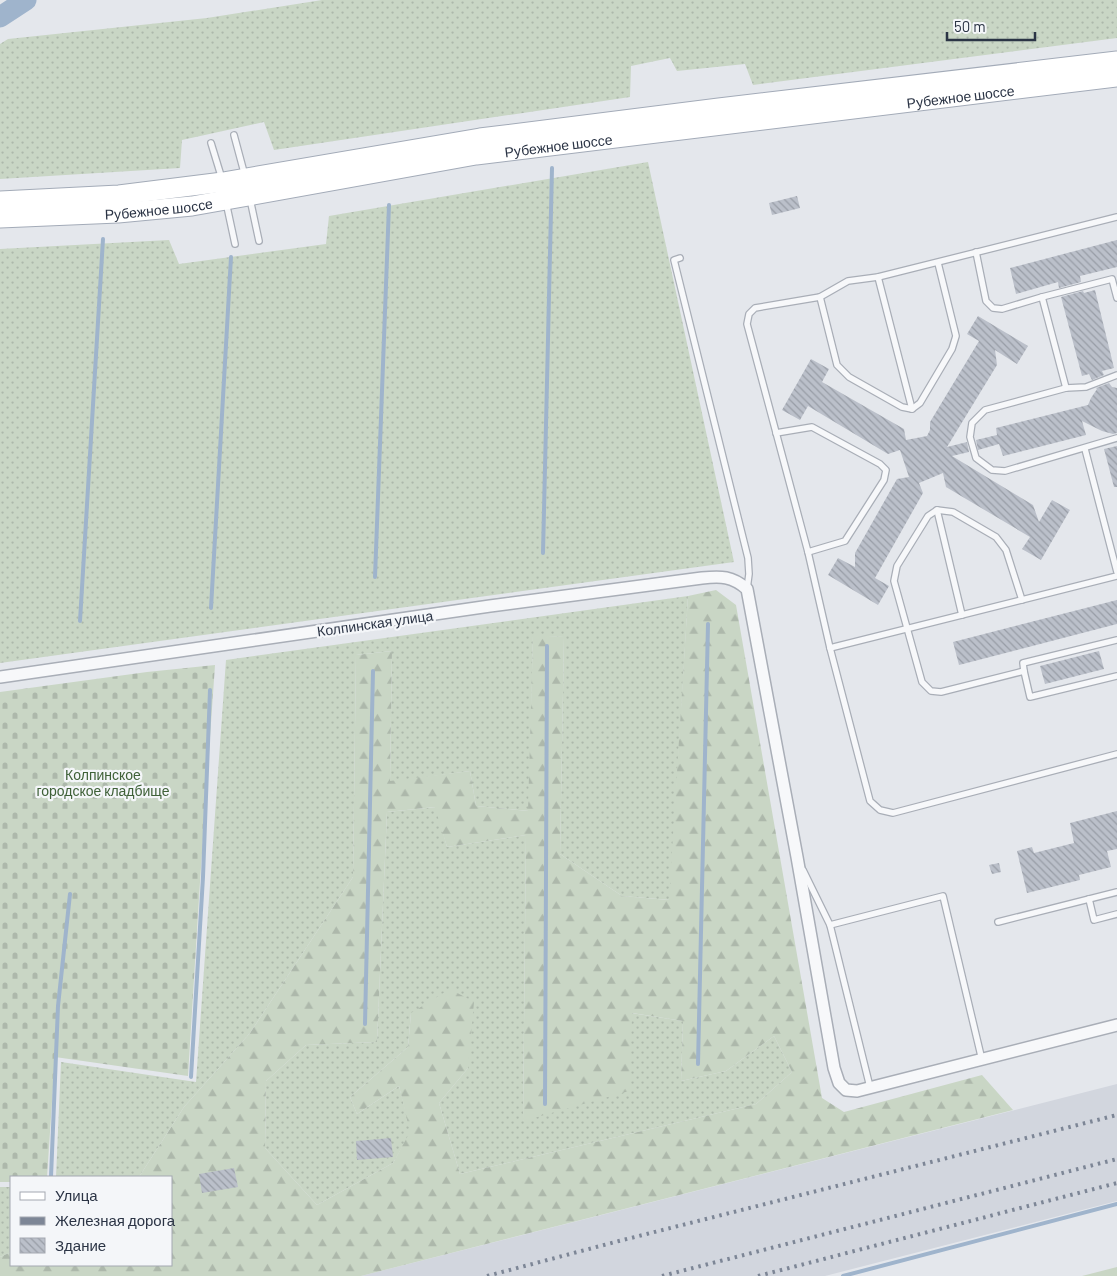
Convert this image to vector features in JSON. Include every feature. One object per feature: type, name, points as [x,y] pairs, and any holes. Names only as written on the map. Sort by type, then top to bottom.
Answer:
[{"type":"main road","name":"Рубежное шоссе","points":[[247,187],[480,138],[1117,61]]},
{"type":"main road","name":"Рубежное шоссе","points":[[0,201],[224,191],[476,155],[1117,77]]},
{"type":"main road","name":"Рубежное шоссе","points":[[0,218],[118,213],[192,206],[224,191]]},
{"type":"street","name":"Колпинская улица","points":[[0,677],[702,578],[722,577],[732,579],[747,589]]},
{"type":"street","points":[[747,589],[834,1068],[839,1082],[846,1090],[857,1090],[1117,1025]]},
{"type":"lane","points":[[234,135],[258,241]]},
{"type":"lane","points":[[211,143],[224,191],[234,244]]},
{"type":"lane","points":[[1117,217],[938,263],[878,277],[848,281],[820,296],[755,308],[749,314],[747,324],[808,552],[830,648],[870,801],[880,810],[893,813],[1117,754]]},
{"type":"lane","points":[[976,252],[986,301],[993,308],[1002,309],[1115,278],[1117,298]]},
{"type":"lane","points":[[680,258],[674,260],[748,558],[749,574],[747,589]]},
{"type":"lane","points":[[820,296],[837,365],[850,377],[902,407],[912,409],[920,403],[952,348],[956,336],[938,263]]},
{"type":"lane","points":[[878,277],[912,409]]},
{"type":"lane","points":[[1042,297],[1066,388]]},
{"type":"lane","points":[[1117,375],[1086,387],[1066,388],[985,410],[972,423],[970,437],[976,458],[992,470],[1005,471],[1085,449],[1117,438]]},
{"type":"lane","points":[[776,433],[812,427],[880,464],[886,470],[884,480],[845,541],[808,552]]},
{"type":"lane","points":[[1085,449],[1117,572]]},
{"type":"lane","points":[[937,510],[962,615]]},
{"type":"lane","points":[[1022,600],[1006,550],[996,537],[953,512],[937,510],[928,516],[897,566],[894,581],[907,629],[922,682],[931,691],[941,692],[1024,672]]},
{"type":"lane","points":[[830,648],[1117,576]]},
{"type":"lane","points":[[1117,640],[1023,663],[1030,697],[1117,676]]},
{"type":"lane","points":[[797,857],[830,926],[870,1087]]},
{"type":"lane","points":[[998,922],[1117,892]]},
{"type":"lane","points":[[830,926],[943,896],[982,1060]]},
{"type":"lane","points":[[1088,899],[1094,920],[1117,914]]},
{"type":"shaded area","points":[[1117,1084],[1117,1201],[825,1276],[361,1276]]},
{"type":"green space","points":[[322,0],[1117,0],[1117,38],[753,85],[745,64],[677,71],[670,58],[631,66],[630,97],[274,150],[264,122],[182,140],[180,168],[0,179],[0,44],[8,39],[207,18]]},
{"type":"green space","points":[[648,162],[734,562],[0,663],[0,249],[169,240],[179,264],[326,244],[329,216]]},
{"type":"green space","points":[[716,590],[736,605],[822,1098],[844,1112],[982,1075],[1013,1110],[361,1276],[0,1276],[0,1257],[10,1252],[10,1266],[172,1266],[172,1176],[140,1176],[184,1107],[250,1033],[353,877],[356,655],[392,651],[390,781],[470,771],[476,806],[528,811],[533,635],[564,637],[560,854],[622,896],[669,900],[688,596]],"holes":[[[435,807],[447,847],[526,835],[523,1121],[629,1091],[632,1013],[683,1021],[681,1081],[726,1071],[774,1036],[792,1072],[756,1104],[460,1174],[439,1103],[468,1068],[474,1002],[450,989],[411,1013],[408,1047],[350,1097],[357,1114],[399,1086],[410,1132],[393,1163],[317,1205],[265,1148],[266,1081],[306,1045],[377,1042],[387,812]]]},
{"type":"green space","points":[[688,596],[670,900],[622,896],[560,854],[564,637],[533,636],[529,811],[476,806],[470,771],[390,782],[392,651],[356,655],[353,877],[250,1033],[184,1107],[140,1176],[56,1176],[61,1062],[196,1082],[226,660]]},
{"type":"green space","name":"Колпинское городское кладбище","points":[[215,665],[188,1076],[55,1057],[47,1176],[10,1176],[10,1182],[0,1182],[0,692],[147,672]]},
{"type":"green space","points":[[436,807],[447,847],[526,835],[523,1121],[631,1013],[683,1021],[681,1081],[726,1071],[774,1036],[792,1072],[756,1104],[460,1174],[439,1103],[468,1068],[411,1013],[408,1047],[350,1097],[357,1114],[399,1086],[411,1132],[393,1163],[317,1205],[265,1148],[266,1081],[306,1045],[377,1042],[387,812]]},
{"type":"green space","points":[[0,1187],[10,1187],[10,1252],[0,1257]]},
{"type":"green space","points":[[1117,1267],[1117,1276],[1082,1276]]},
{"type":"building","points":[[797,196],[800,208],[772,215],[769,203]]},
{"type":"building","points":[[1117,240],[1117,267],[1080,276],[1081,282],[1059,288],[1058,282],[1016,294],[1010,268]]},
{"type":"building","points":[[1095,290],[1114,368],[1102,371],[1104,375],[1092,380],[1089,374],[1082,376],[1061,297]]},
{"type":"building","points":[[978,316],[1028,346],[1017,364],[995,350],[997,365],[947,447],[967,442],[969,452],[952,456],[1033,505],[1039,522],[1052,500],[1070,510],[1041,560],[1022,549],[1030,537],[946,487],[943,473],[919,483],[923,493],[875,578],[889,586],[878,605],[828,575],[838,558],[855,567],[855,553],[897,479],[909,477],[900,450],[888,454],[808,406],[800,420],[782,410],[811,359],[829,369],[822,382],[904,429],[906,440],[927,436],[930,430],[930,422],[979,341],[967,334]]},
{"type":"building","points":[[1109,383],[1112,387],[1117,388],[1117,433],[1113,434],[1102,431],[1082,421],[1086,435],[1003,456],[999,444],[978,450],[976,440],[997,435],[996,428],[1088,405],[1096,388]]},
{"type":"building","points":[[1117,446],[1117,487],[1114,487],[1104,449]]},
{"type":"building","points":[[1117,600],[1117,624],[959,665],[953,642]]},
{"type":"building","points":[[1099,651],[1104,669],[1045,684],[1040,666]]},
{"type":"building","points":[[1117,811],[1117,849],[1107,851],[1111,867],[1079,875],[1080,880],[1027,893],[1017,851],[1032,847],[1034,853],[1074,843],[1070,823]]},
{"type":"building","points":[[999,863],[1001,872],[992,874],[989,865]]},
{"type":"building","points":[[391,1138],[393,1157],[357,1160],[356,1141]]},
{"type":"building","points":[[234,1168],[238,1187],[202,1193],[199,1174]]},
{"type":"waterway","points":[[0,17],[26,0]]},
{"type":"waterway","points":[[543,553],[552,168]]},
{"type":"waterway","points":[[375,577],[389,205]]},
{"type":"waterway","points":[[80,621],[103,239]]},
{"type":"waterway","points":[[211,608],[231,257]]},
{"type":"waterway","points":[[698,1064],[708,624]]},
{"type":"waterway","points":[[545,1104],[547,646]]},
{"type":"waterway","points":[[365,1024],[373,671]]},
{"type":"waterway","points":[[191,1077],[203,877],[210,690]]},
{"type":"waterway","points":[[51,1176],[58,1006],[70,894]]},
{"type":"waterway","points":[[843,1276],[1117,1204]]},
{"type":"railway","points":[[487,1276],[1117,1115]]},
{"type":"railway","points":[[662,1276],[1117,1159]]},
{"type":"railway","points":[[758,1276],[1117,1183]]}]
